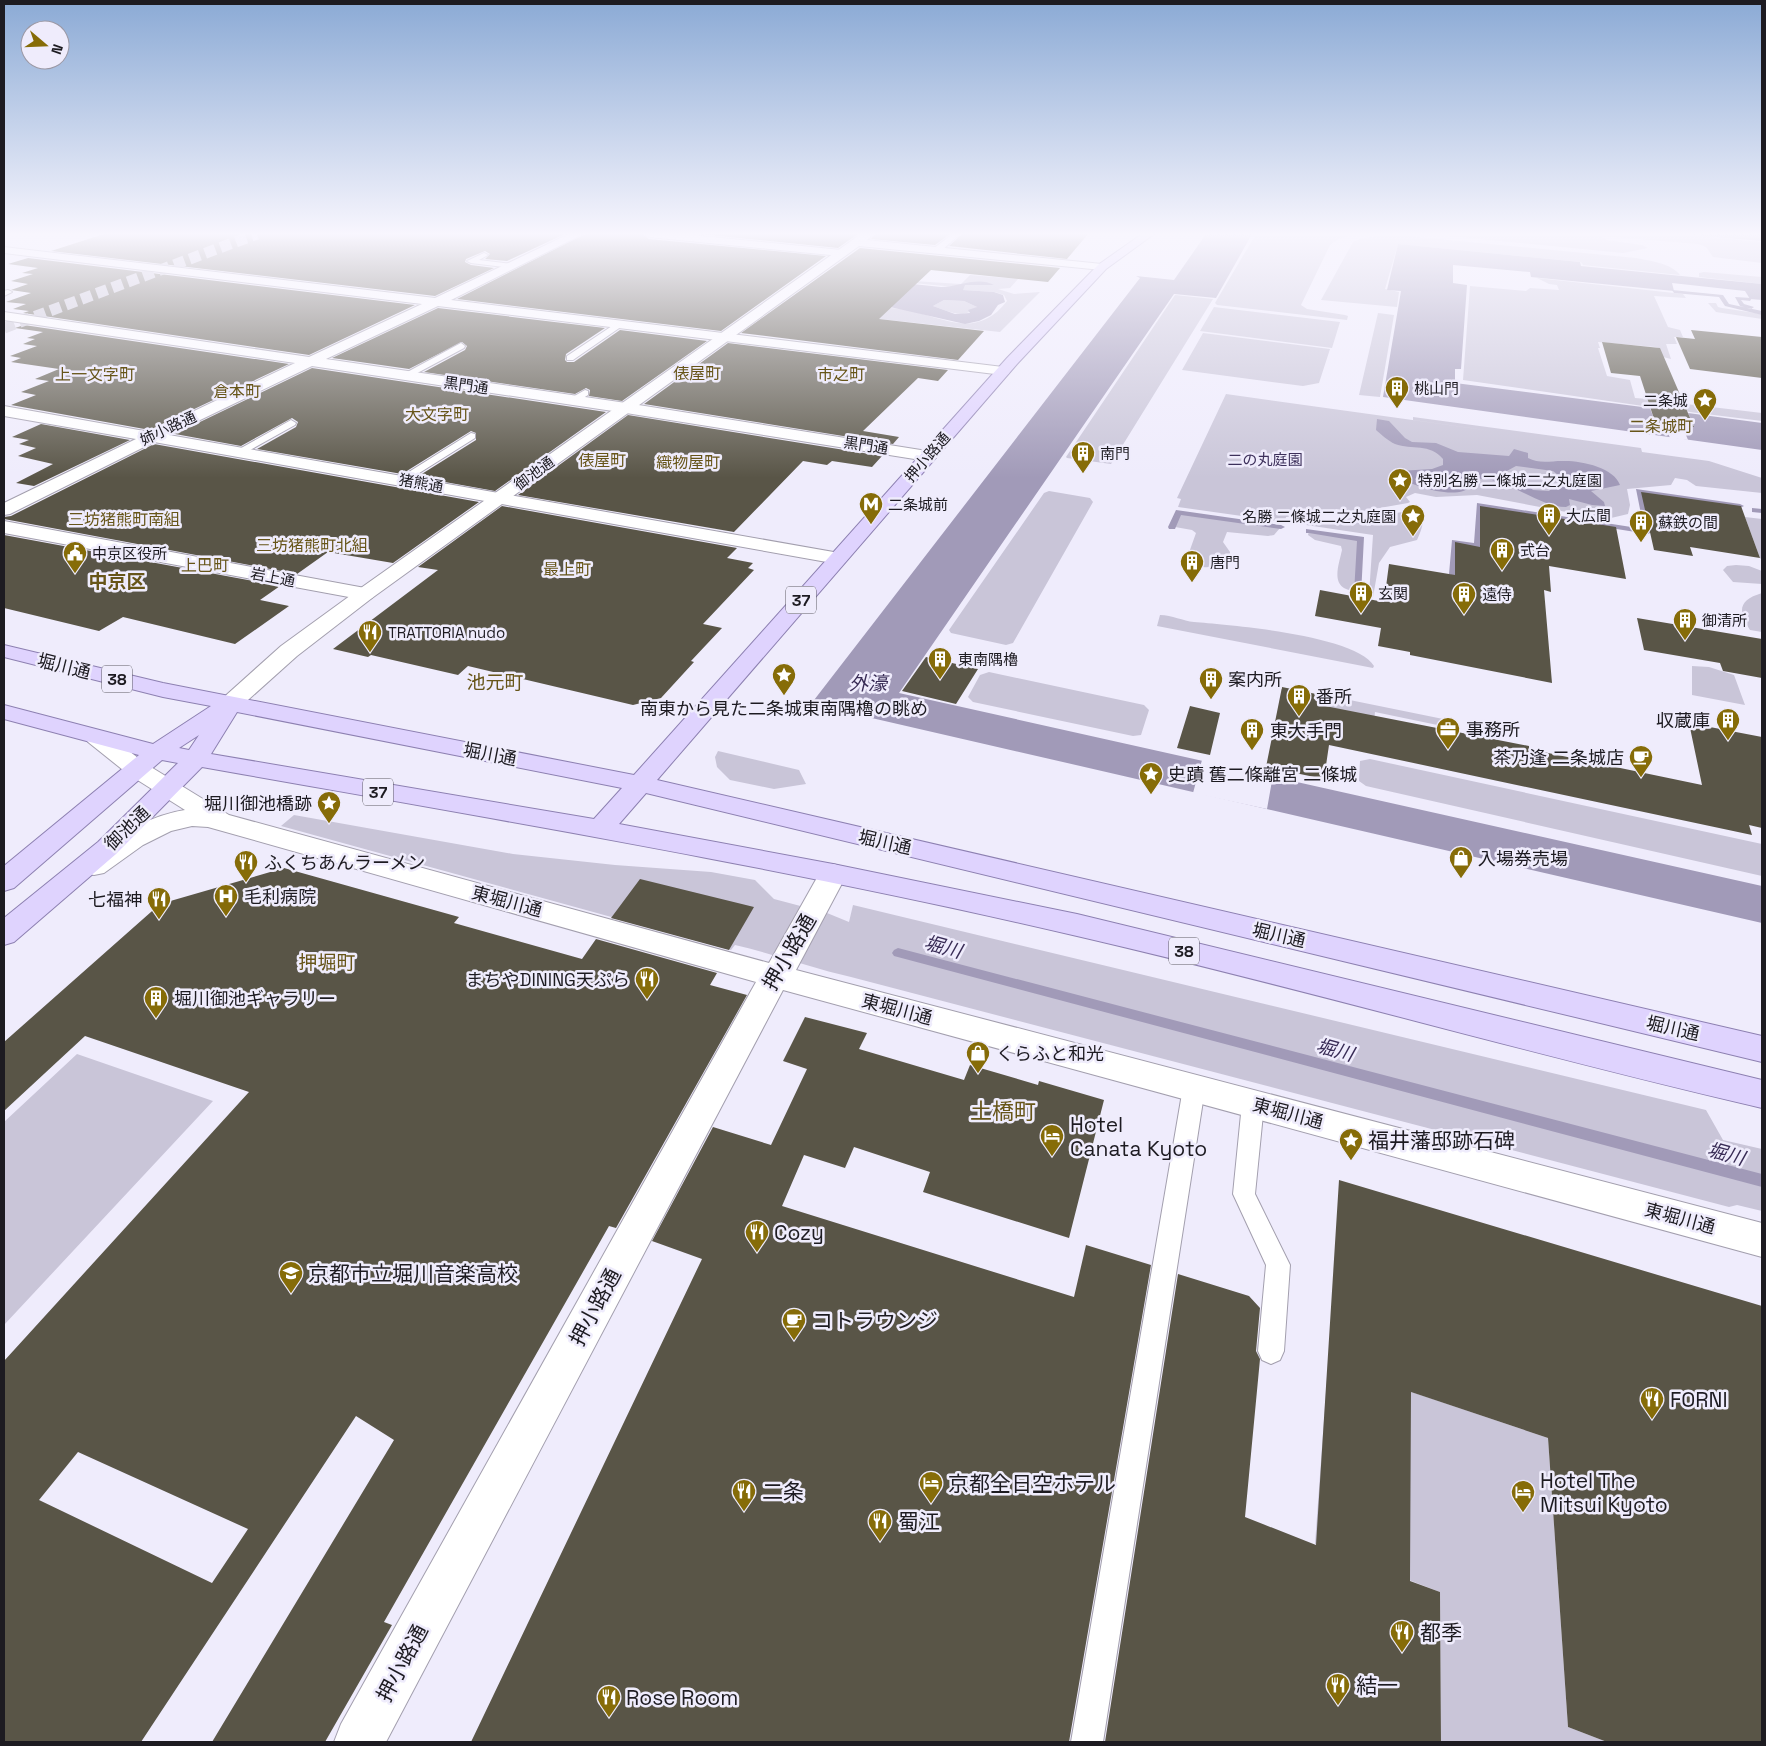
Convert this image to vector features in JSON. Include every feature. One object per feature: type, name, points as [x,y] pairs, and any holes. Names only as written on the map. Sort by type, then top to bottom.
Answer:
[{"type":"main road","name":"押小路通","points":[[600,830],[927,456],[1056,315]]},
{"type":"main road","name":"堀川通","points":[[4,651],[163,690],[640,784],[1762,1049]]},
{"type":"main road","name":"御池通","points":[[4,881],[157,752],[231,703]]},
{"type":"main road","name":"御池通","points":[[4,934],[107,848],[168,788],[196,759],[231,703]]},
{"type":"main road","points":[[4,712],[157,752]]},
{"type":"main road","name":"37","points":[[157,752],[600,830]]},
{"type":"main road","name":"38","points":[[600,830],[833,874],[1077,925],[1762,1096]]},
{"type":"street","name":"姉小路通","points":[[4,510],[151,436],[409,315]]},
{"type":"street","points":[[550,315],[1003,371]]},
{"type":"street","name":"御池通","points":[[231,703],[289,651],[365,594],[754,315]]},
{"type":"street","name":"黒門通","points":[[4,316],[404,376],[579,396],[626,408],[927,456]]},
{"type":"street","name":"猪熊通","points":[[4,411],[838,558]]},
{"type":"street","name":"岩上通","points":[[4,527],[365,594]]},
{"type":"street","points":[[96,737],[137,769],[226,823]]},
{"type":"street","name":"東堀川通","points":[[50,896],[116,850],[162,824],[194,817],[208,818],[781,968],[1194,1088],[1762,1240]]},
{"type":"street","name":"押小路通","points":[[359,1742],[833,874]]},
{"type":"lane","points":[[570,358],[621,324]]},
{"type":"lane","points":[[404,376],[461,346]]},
{"type":"lane","points":[[239,452],[291,423]]},
{"type":"lane","points":[[400,480],[470,436]]},
{"type":"lane","points":[[1087,1742],[1194,1088]]},
{"type":"lane","points":[[1254,1104],[1244,1194],[1278,1265],[1271,1351]]},
{"type":"green space","points":[[847,315],[926,315],[951,322],[980,322],[993,315],[1017,315],[1000,332]]},
{"type":"green space","points":[[1161,315],[1203,315],[1111,464],[1066,457]]},
{"type":"green space","points":[[1209,315],[1285,315],[1340,322],[1332,348],[1200,331]]},
{"type":"green space","points":[[1308,315],[1346,315],[1347,320]]},
{"type":"green space","points":[[1377,315],[1394,315],[1380,397],[1359,395]]},
{"type":"green space","points":[[1468,315],[1663,315],[1668,327],[1680,330],[1683,337],[1674,337],[1677,344],[1666,344],[1671,359],[1663,357],[1659,348],[1655,347],[1598,342],[1600,348],[1598,348],[1607,376],[1630,380],[1635,398],[1648,399],[1650,407],[1463,380]]},
{"type":"green space","points":[[1739,315],[1762,315],[1762,319]]},
{"type":"green space","points":[[1203,333],[1330,349],[1319,383],[1303,386],[1182,370]]},
{"type":"green space","name":"二の丸庭園","points":[[1226,394],[1578,443],[1413,420],[1413,417],[1641,448],[1642,452],[1709,461],[1762,478],[1762,493],[1696,486],[1687,480],[1675,478],[1671,485],[1627,489],[1630,505],[1628,514],[1611,518],[1582,515],[1477,495],[1436,497],[1415,493],[1406,497],[1410,502],[1408,503],[1357,512],[1336,509],[1331,512],[1286,517],[1285,522],[1178,507],[1181,499],[1177,498]]},
{"type":"green space","points":[[1683,405],[1762,413],[1762,421],[1690,412],[1686,411]]},
{"type":"green space","points":[[1049,491],[1090,498],[1093,502],[1013,643],[1006,645],[951,633],[949,630],[1044,493]]},
{"type":"green space","points":[[1409,511],[1421,513],[1423,524],[1420,533],[1417,540],[1390,547],[1379,563],[1373,597],[1369,595],[1373,535],[1306,525],[1315,520],[1364,518]]},
{"type":"green space","points":[[1180,513],[1280,528],[1274,535],[1268,536],[1227,532],[1223,542],[1230,552],[1229,560],[1215,566],[1194,566],[1188,565],[1186,561],[1196,533],[1192,530],[1175,527]]},
{"type":"green space","points":[[1745,517],[1762,519],[1762,560],[1760,558]]},
{"type":"green space","points":[[1309,531],[1360,539],[1357,591],[1342,587],[1339,582],[1338,571],[1341,546],[1315,540],[1308,535]]},
{"type":"green space","points":[[1727,566],[1749,566],[1762,571],[1762,584],[1733,582],[1723,570]]},
{"type":"green space","points":[[1762,593],[1762,632],[1750,630],[1743,617],[1742,607],[1749,599]]},
{"type":"green space","points":[[1160,615],[1319,639],[1343,646],[1363,655],[1374,666],[1373,668],[1157,626]]},
{"type":"green space","points":[[1692,666],[1709,667],[1734,675],[1745,705],[1692,695]]},
{"type":"green space","points":[[989,672],[1144,705],[1149,710],[1141,735],[1133,736],[973,702],[968,697],[980,675]]},
{"type":"green space","points":[[1330,696],[1448,720],[1447,727],[1375,712],[1371,751],[1323,741]]},
{"type":"green space","points":[[718,751],[799,770],[806,784],[774,789],[730,780],[717,767],[715,757]]},
{"type":"green space","points":[[1370,759],[1762,844],[1762,876],[1366,786],[1359,781],[1360,761]]},
{"type":"green space","points":[[294,815],[513,854],[615,865],[711,872],[755,880],[774,899],[827,913],[849,922],[853,905],[1706,1110],[1723,1140],[1762,1149],[1762,1211],[1737,1205],[1729,1207],[735,945],[731,950],[281,826]]},
{"type":"green space","points":[[77,1054],[213,1101],[4,1325],[4,1122]]},
{"type":"green space","points":[[1328,1364],[1548,1438],[1568,1727],[1607,1742],[1441,1742],[1440,1592],[1315,1544]]},
{"type":"water","points":[[927,315],[990,315],[979,321],[965,324]]},
{"type":"water","name":"外濠","points":[[1111,315],[1159,315],[899,693],[1762,886],[1762,923],[811,704]]},
{"type":"water","points":[[1397,315],[1465,315],[1461,369],[1455,369],[1455,383],[1650,408],[1655,422],[1694,426],[1688,413],[1762,423],[1762,450],[1383,397]]},
{"type":"water","points":[[1377,419],[1389,421],[1405,438],[1412,442],[1436,443],[1458,452],[1509,456],[1514,449],[1528,453],[1528,458],[1536,461],[1586,463],[1611,474],[1620,485],[1591,491],[1604,502],[1605,506],[1569,499],[1570,505],[1566,507],[1554,505],[1543,502],[1509,486],[1486,479],[1474,479],[1471,486],[1457,492],[1435,491],[1405,480],[1399,475],[1399,471],[1432,469],[1443,465],[1443,459],[1438,454],[1427,449],[1395,444],[1376,430]],"holes":[[[1516,466],[1553,471],[1567,482],[1556,484],[1549,491],[1533,490],[1524,482],[1505,475],[1505,472]]]},
{"type":"pier","points":[[1664,423],[1682,425],[1688,440],[1670,438]]},
{"type":"pier","points":[[1202,760],[1273,775],[1267,809],[1193,793]]},
{"type":"building","points":[[40,315],[393,315],[309,355]]},
{"type":"building","points":[[422,315],[500,315],[605,328],[566,354],[565,360],[567,362],[574,362],[620,330],[707,341],[622,401],[589,396],[590,390],[586,388],[575,394],[424,372],[465,350],[467,346],[462,342],[409,369],[332,358]]},
{"type":"building","points":[[593,315],[743,315],[721,331]]},
{"type":"building","points":[[766,315],[883,315],[879,319],[984,331],[958,360],[741,333]]},
{"type":"building","points":[[24,325],[289,364],[150,430],[11,405],[36,395],[21,392],[49,381],[35,379],[59,369],[11,362],[21,358],[10,356],[37,346],[23,344],[35,339],[27,338],[43,332],[15,328]]},
{"type":"building","points":[[1691,330],[1762,337],[1762,378],[1690,369],[1676,337],[1695,339]]},
{"type":"building","points":[[1602,342],[1660,348],[1694,427],[1655,422],[1640,376],[1611,373]]},
{"type":"building","points":[[728,343],[948,370],[938,381],[918,378],[863,431],[899,437],[893,444],[644,404]]},
{"type":"building","points":[[312,368],[606,412],[495,491],[417,477],[476,440],[476,433],[471,431],[402,474],[257,449],[296,427],[298,422],[292,418],[241,446],[175,434]]},
{"type":"building","points":[[628,415],[882,456],[872,467],[832,461],[827,465],[803,461],[734,532],[518,495]]},
{"type":"building","points":[[41,424],[130,440],[34,486],[16,483],[53,464],[18,456],[36,448],[19,444],[29,440],[12,437]]},
{"type":"building","points":[[154,444],[479,502],[393,563],[328,552],[297,574],[4,519],[4,517],[11,516]]},
{"type":"building","points":[[1641,492],[1741,506],[1760,558],[1690,547],[1693,556],[1654,550]]},
{"type":"building","points":[[502,506],[737,548],[727,558],[753,563],[748,568],[754,570],[703,624],[722,628],[691,661],[694,662],[661,698],[633,705],[468,666],[458,675],[371,655],[368,657],[333,649],[438,570],[418,567]]},
{"type":"building","points":[[1480,506],[1616,527],[1626,579],[1549,566],[1551,592],[1544,590],[1552,683],[1410,655],[1410,652],[1378,646],[1381,628],[1315,616],[1320,590],[1384,602],[1389,564],[1455,575],[1455,542],[1480,547]]},
{"type":"building","name":"中京区役所","points":[[4,535],[280,586],[260,600],[289,606],[235,644],[123,617],[99,631],[4,608]]},
{"type":"building","name":"御清所","points":[[1637,618],[1762,639],[1762,678],[1723,671],[1720,663],[1644,650]]},
{"type":"building","name":"東南隅櫓","points":[[926,657],[978,669],[956,704],[902,691]]},
{"type":"building","points":[[1282,687],[1326,696],[1325,706],[1529,746],[1529,749],[1702,785],[1689,723],[1762,737],[1762,828],[1749,825],[1752,835],[1329,745],[1324,779],[1266,767]]},
{"type":"building","points":[[1190,706],[1220,713],[1210,755],[1177,748]]},
{"type":"building","name":"京都市立堀川音楽高校","points":[[284,868],[459,917],[454,923],[582,959],[596,939],[717,973],[710,985],[747,995],[616,1228],[609,1226],[384,1622],[392,1625],[325,1742],[212,1742],[394,1440],[356,1416],[141,1742],[4,1742],[4,1361],[249,1092],[85,1036],[4,1111],[4,1042],[160,904]],"holes":[[[78,1452],[248,1529],[212,1583],[39,1500]]]},
{"type":"building","points":[[640,879],[754,907],[729,950],[611,918]]},
{"type":"building","name":"京都全日空ホテル","points":[[805,1017],[867,1033],[859,1049],[964,1080],[970,1065],[1038,1085],[1039,1081],[1104,1100],[1069,1238],[923,1192],[930,1172],[854,1147],[845,1168],[804,1155],[782,1206],[1074,1297],[1086,1245],[1151,1265],[1069,1742],[471,1742],[702,1259],[652,1241],[713,1127],[771,1145],[807,1069],[783,1061]]},
{"type":"building","name":"Hotel The Mitsui Kyoto","points":[[1339,1180],[1762,1306],[1762,1742],[1607,1742],[1568,1727],[1548,1438],[1411,1392],[1410,1581],[1440,1592],[1441,1742],[1105,1742],[1178,1274],[1249,1296],[1260,1308],[1256,1351],[1260,1359],[1245,1517],[1316,1545]]},
{"type":"waterway","points":[[1453,574],[1455,542],[1478,546],[1480,505],[1648,532],[1639,491],[1740,506]]},
{"type":"waterway","points":[[1755,510],[1762,511]]},
{"type":"waterway","points":[[1172,527],[1179,512],[1281,527]]},
{"type":"waterway","points":[[1309,531],[1361,539],[1358,593]]},
{"type":"waterway","name":"堀川","points":[[898,953],[1762,1181]]},
{"type":"tunnel","points":[[4,328],[38,315]]},
{"type":"place","name":"桃山門","points":[[1397,409]]},
{"type":"place","name":"二条城","points":[[1705,421]]},
{"type":"place","name":"南門","points":[[1083,474]]},
{"type":"place","name":"特別名勝 二條城二之丸庭園","points":[[1400,501]]},
{"type":"place","name":"二条城前","points":[[871,525]]},
{"type":"place","name":"大広間","points":[[1549,536]]},
{"type":"place","name":"名勝 二條城二之丸庭園","points":[[1413,537]]},
{"type":"place","name":"蘇鉄の間","points":[[1641,543]]},
{"type":"place","name":"式台","points":[[1502,571]]},
{"type":"place","name":"中京区役所","points":[[75,574]]},
{"type":"place","name":"唐門","points":[[1192,583]]},
{"type":"place","name":"玄関","points":[[1361,614]]},
{"type":"place","name":"遠侍","points":[[1464,615]]},
{"type":"place","name":"御清所","points":[[1685,641]]},
{"type":"place","name":"TRATTORIA nudo","points":[[370,653]]},
{"type":"place","name":"東南隅櫓","points":[[940,680]]},
{"type":"place","name":"南東から見た二条城東南隅櫓の眺め","points":[[784,696]]},
{"type":"place","name":"案内所","points":[[1211,700]]},
{"type":"place","name":"番所","points":[[1299,717]]},
{"type":"place","name":"収蔵庫","points":[[1728,741]]},
{"type":"place","name":"事務所","points":[[1448,750]]},
{"type":"place","name":"東大手門","points":[[1252,751]]},
{"type":"place","name":"茶乃逢 二条城店","points":[[1641,778]]},
{"type":"place","name":"史蹟 舊二條離宮 二條城","points":[[1151,795]]},
{"type":"place","name":"堀川御池橋跡","points":[[329,824]]},
{"type":"place","name":"入場券売場","points":[[1461,879]]},
{"type":"place","name":"ふくちあんラーメン","points":[[246,883]]},
{"type":"place","name":"毛利病院","points":[[226,917]]},
{"type":"place","name":"七福神","points":[[159,920]]},
{"type":"place","name":"まちやDINING天ぷら","points":[[647,1000]]},
{"type":"place","name":"堀川御池ギャラリー","points":[[156,1019]]},
{"type":"place","name":"くらふと和光","points":[[978,1074]]},
{"type":"place","name":"Hotel Canata Kyoto","points":[[1052,1157]]},
{"type":"place","name":"福井藩邸跡石碑","points":[[1351,1161]]},
{"type":"place","name":"Cozy","points":[[757,1253]]},
{"type":"place","name":"京都市立堀川音楽高校","points":[[291,1294]]},
{"type":"place","name":"コトラウンジ","points":[[794,1341]]},
{"type":"place","name":"FORNI","points":[[1652,1420]]},
{"type":"place","name":"京都全日空ホテル","points":[[931,1504]]},
{"type":"place","name":"二条","points":[[744,1512]]},
{"type":"place","name":"Hotel The Mitsui Kyoto","points":[[1523,1513]]},
{"type":"place","name":"蜀江","points":[[880,1542]]},
{"type":"place","name":"都季","points":[[1402,1653]]},
{"type":"place","name":"結一","points":[[1338,1706]]},
{"type":"place","name":"Rose Room","points":[[609,1718]]},
{"type":"district","name":"俵屋町","points":[[697,373]]},
{"type":"district","name":"上一文字町","points":[[95,374]]},
{"type":"district","name":"市之町","points":[[841,374]]},
{"type":"district","name":"倉本町","points":[[237,391]]},
{"type":"district","name":"大文字町","points":[[437,414]]},
{"type":"district","name":"二条城町","points":[[1661,426]]},
{"type":"district","name":"俵屋町","points":[[602,460]]},
{"type":"district","name":"織物屋町","points":[[688,462]]},
{"type":"district","name":"三坊猪熊町南組","points":[[124,519]]},
{"type":"district","name":"三坊猪熊町北組","points":[[312,545]]},
{"type":"district","name":"上巴町","points":[[205,565]]},
{"type":"district","name":"最上町","points":[[567,569]]},
{"type":"district","name":"中京区","points":[[117,581]]},
{"type":"district","name":"池元町","points":[[495,682]]},
{"type":"district","name":"押堀町","points":[[327,962]]},
{"type":"district","name":"土橋町","points":[[1003,1111]]}]
